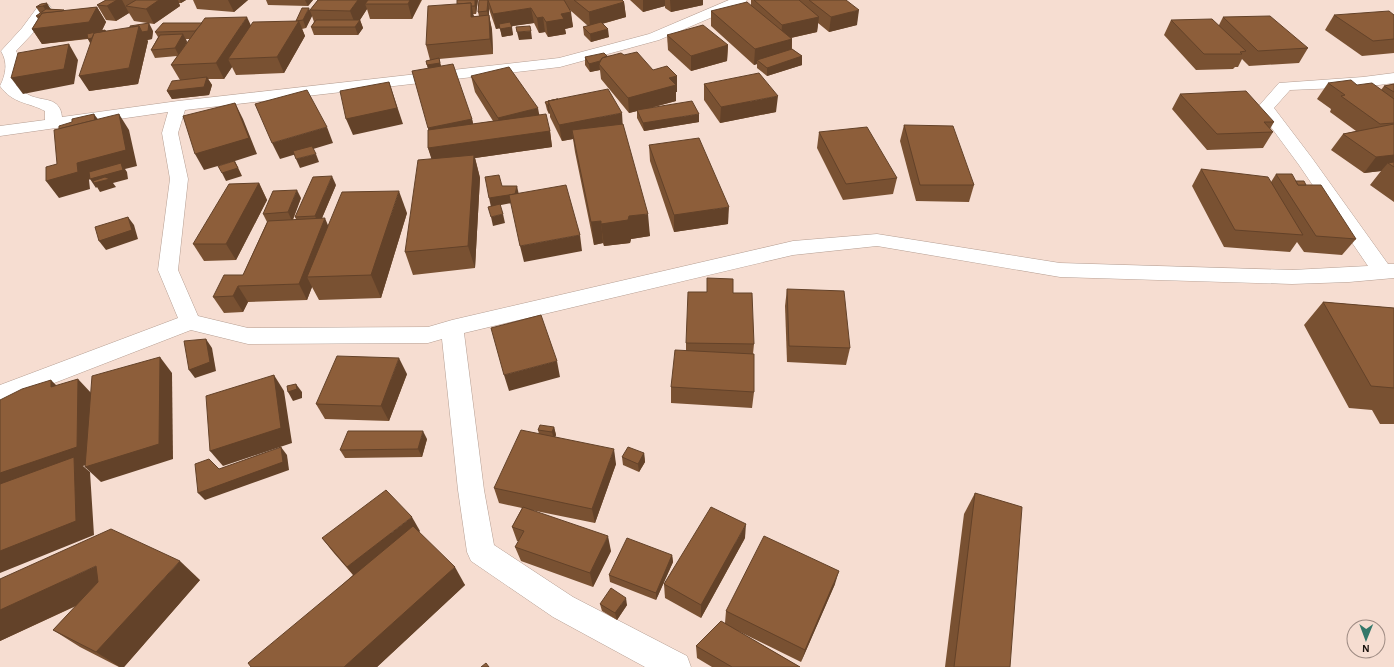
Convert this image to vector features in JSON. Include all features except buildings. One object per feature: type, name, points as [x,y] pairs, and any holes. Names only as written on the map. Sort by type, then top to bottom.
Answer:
[{"type":"street","points":[[0,131],[54,122],[178,106],[560,62],[654,37],[740,0]]},
{"type":"street","points":[[44,8],[27,31],[8,51],[11,56],[14,73],[8,86],[24,99],[40,102],[53,109],[54,122]]},
{"type":"street","points":[[1388,271],[1265,108],[1285,86],[1363,82],[1394,78]]},
{"type":"street","points":[[178,106],[170,133],[178,179],[168,270],[190,322]]},
{"type":"street","points":[[0,394],[190,322],[248,336],[428,335],[452,328],[793,248],[877,240],[1060,270],[1292,277],[1349,275],[1388,271]]},
{"type":"street","points":[[452,328],[471,490],[481,552],[563,608],[676,667]]}]
